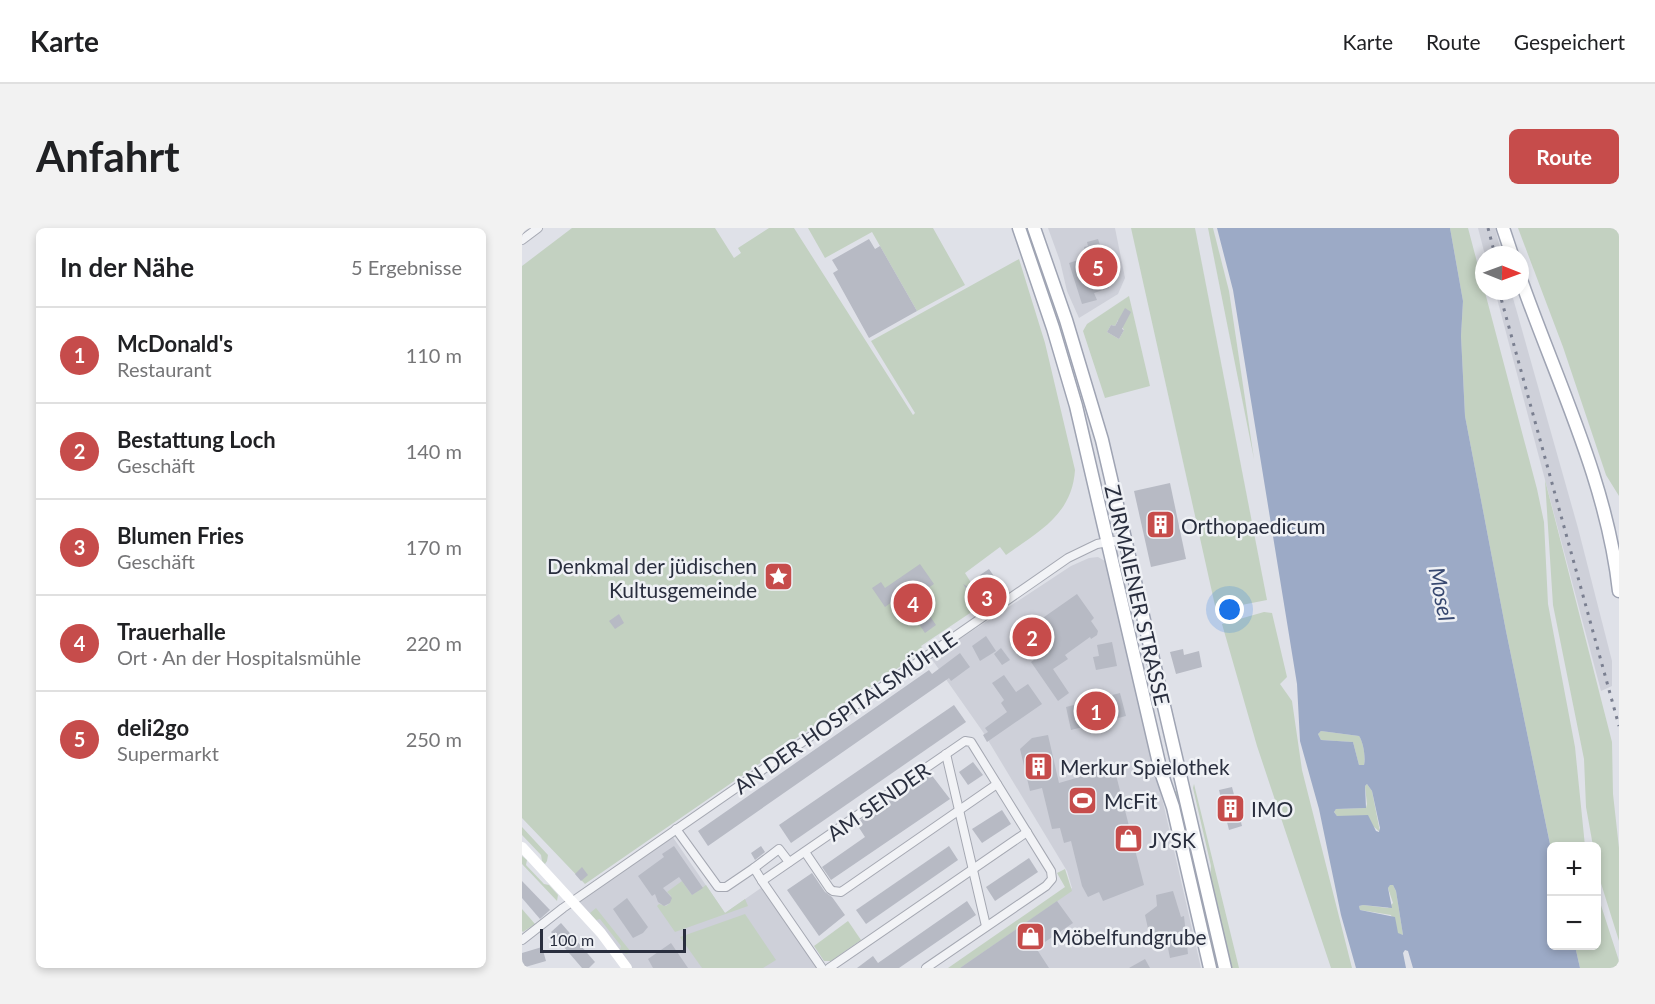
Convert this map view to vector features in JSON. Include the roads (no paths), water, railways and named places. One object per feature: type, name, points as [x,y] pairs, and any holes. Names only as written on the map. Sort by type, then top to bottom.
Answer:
[{"type":"main road","name":"ZURMAIENER STRASSE","points":[[1019,228],[1065,366],[1210,968]]},
{"type":"main road","name":"ZURMAIENER STRASSE","points":[[1034,228],[1066,320],[1095,415],[1225,968]]},
{"type":"main road","points":[[1503,228],[1509,246]]},
{"type":"main road","points":[[1529,300],[1576,424],[1604,513],[1619,591]]},
{"type":"main road","points":[[1093,486],[1112,482]]},
{"type":"main road","points":[[522,847],[601,933],[627,968]]},
{"type":"street","points":[[522,240],[538,228]]},
{"type":"street","name":"AN DER HOSPITALSMÜHLE","points":[[522,940],[676,829],[1068,558],[1097,544],[1125,539]]},
{"type":"street","name":"AM SENDER","points":[[762,881],[968,740],[974,745],[997,784]]},
{"type":"street","points":[[946,754],[986,927]]},
{"type":"street","points":[[805,852],[830,889],[841,892],[997,784],[1051,871],[1052,879],[1046,886],[927,968]]},
{"type":"street","points":[[676,829],[718,886],[726,887],[779,849],[789,862]]},
{"type":"street","points":[[829,968],[1027,832]]},
{"type":"street","points":[[754,868],[822,968]]},
{"type":"water","name":"Mosel","points":[[1217,228],[1450,228],[1463,301],[1461,336],[1465,416],[1550,842],[1547,842],[1547,950],[1576,950],[1580,968],[1413,968],[1408,951],[1405,950],[1403,953],[1406,968],[1356,968],[1341,915],[1319,809],[1300,741],[1297,684],[1233,290]],"holes":[[[1321,731],[1359,736],[1364,750],[1364,765],[1359,765],[1353,742],[1321,740],[1318,734]],[[1367,784],[1372,791],[1379,832],[1376,831],[1368,815],[1337,816],[1334,812],[1336,809],[1366,808],[1365,786]],[[1393,885],[1396,891],[1403,935],[1398,933],[1395,917],[1360,910],[1359,906],[1363,905],[1392,908],[1388,888]]]},
{"type":"railway","points":[[1488,228],[1493,246]]},
{"type":"railway","points":[[1501,300],[1619,726]]},
{"type":"place","name":"deli2go","points":[[1098,267]]},
{"type":"place","name":"Orthopaedicum","points":[[1160,525]]},
{"type":"place","name":"Denkmal der jüdischen Kultusgemeinde","points":[[778,577]]},
{"type":"place","name":"Blumen Fries","points":[[987,597]]},
{"type":"place","name":"Trauerhalle","points":[[913,603]]},
{"type":"place","name":"Bestattung Loch","points":[[1032,637]]},
{"type":"place","name":"McDonald's","points":[[1096,711]]},
{"type":"place","name":"Merkur Spielothek","points":[[1039,766]]},
{"type":"place","name":"McFit","points":[[1083,800]]},
{"type":"place","name":"IMO","points":[[1230,808]]},
{"type":"place","name":"JYSK","points":[[1128,839]]},
{"type":"place","name":"Möbelfundgrube","points":[[1031,936]]}]
